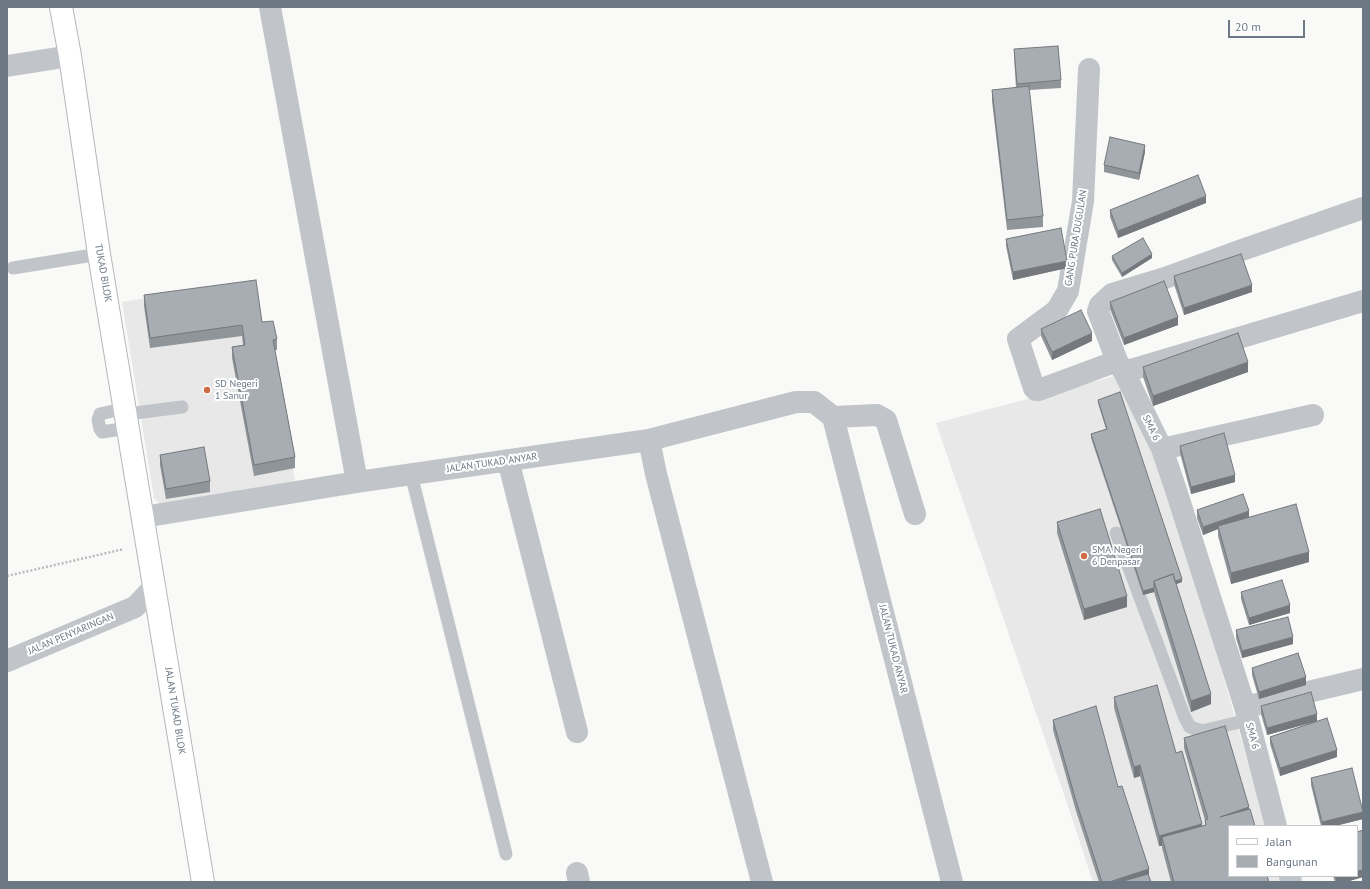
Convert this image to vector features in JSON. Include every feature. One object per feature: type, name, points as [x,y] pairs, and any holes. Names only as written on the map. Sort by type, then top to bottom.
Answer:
[{"type":"street","name":"TUKAD BILOK","points":[[61,7],[70,56],[99,254],[145,530]]},
{"type":"street","points":[[270,7],[357,482]]},
{"type":"street","points":[[7,66],[70,56]]},
{"type":"street","name":"GANG PURA DUGULAN","points":[[1089,69],[1083,201],[1068,291],[1057,310],[1018,339],[1034,388],[1036,390],[1121,367]]},
{"type":"street","name":"SMA 6","points":[[1276,825],[1247,713],[1162,449],[1121,367],[1098,312],[1100,305],[1112,294],[1165,278],[1363,208]]},
{"type":"street","points":[[1121,367],[1363,301]]},
{"type":"street","name":"JALAN TUKAD ANYAR","points":[[145,530],[357,482],[649,440],[796,402],[814,402],[833,417],[952,882]]},
{"type":"street","points":[[833,417],[877,415],[886,420],[915,514]]},
{"type":"street","points":[[1162,449],[1313,415]]},
{"type":"street","points":[[649,440],[656,474],[762,882]]},
{"type":"street","points":[[508,460],[578,732]]},
{"type":"street","name":"JALAN TUKAD BILOK","points":[[145,530],[203,882]]},
{"type":"street","name":"JALAN PENYARINGAN","points":[[7,660],[135,607],[155,586]]},
{"type":"street","points":[[135,607],[159,613]]},
{"type":"street","points":[[1247,713],[1363,679]]},
{"type":"lane","points":[[13,268],[99,254]]},
{"type":"lane","points":[[127,417],[182,407]]},
{"type":"lane","points":[[411,474],[506,854]]},
{"type":"lane","points":[[1116,532],[1185,718],[1190,727],[1202,731],[1247,713]]},
{"type":"path","points":[[7,576],[145,530]]},
{"type":"shaded area","name":"SD Negeri 1 Sanur","points":[[254,280],[295,479],[286,487],[163,507],[154,498],[122,302]]},
{"type":"shaded area","name":"SMA Negeri 6 Denpasar","points":[[1119,375],[1158,468],[1214,644],[1266,825],[1228,825],[1228,877],[1279,877],[1281,882],[1093,882],[936,423]]},
{"type":"building","points":[[1058,46],[1061,80],[1017,84],[1014,49]]},
{"type":"building","points":[[1029,86],[1043,216],[1007,220],[992,90]]},
{"type":"building","points":[[1110,137],[1145,145],[1139,173],[1104,165]]},
{"type":"building","points":[[1198,175],[1206,196],[1118,231],[1110,210]]},
{"type":"building","points":[[1061,228],[1067,261],[1013,272],[1006,239]]},
{"type":"building","points":[[1143,238],[1152,254],[1122,273],[1112,256]]},
{"type":"building","points":[[1241,254],[1252,285],[1184,308],[1174,276]]},
{"type":"building","points":[[256,280],[262,322],[273,321],[277,339],[273,340],[295,457],[254,465],[232,347],[245,345],[242,325],[150,338],[144,295]]},
{"type":"building","points":[[1164,281],[1178,317],[1124,338],[1110,302]]},
{"type":"building","points":[[1081,310],[1092,333],[1052,352],[1041,329]]},
{"type":"building","points":[[1238,333],[1248,362],[1153,396],[1143,367]]},
{"type":"building","points":[[1120,392],[1182,579],[1175,581],[1173,574],[1154,581],[1154,588],[1143,591],[1091,434],[1107,429],[1098,400]]},
{"type":"building","points":[[1224,433],[1235,475],[1191,487],[1180,446]]},
{"type":"building","points":[[204,447],[210,481],[166,489],[160,455]]},
{"type":"building","points":[[1243,494],[1249,511],[1203,527],[1197,510]]},
{"type":"building","points":[[1296,504],[1309,552],[1231,573],[1218,526]]},
{"type":"building","points":[[1100,509],[1127,596],[1084,609],[1057,522]]},
{"type":"building","points":[[1173,574],[1211,694],[1191,701],[1154,581]]},
{"type":"building","points":[[1282,580],[1290,605],[1249,618],[1241,592]]},
{"type":"building","points":[[1288,617],[1293,637],[1242,651],[1236,630]]},
{"type":"building","points":[[1298,653],[1306,677],[1259,692],[1252,668]]},
{"type":"building","points":[[1157,685],[1176,753],[1182,751],[1202,824],[1159,836],[1140,765],[1134,767],[1114,697]]},
{"type":"building","points":[[1311,692],[1317,714],[1267,728],[1261,706]]},
{"type":"building","points":[[1096,706],[1118,787],[1122,786],[1149,869],[1109,882],[1102,882],[1076,801],[1053,720]]},
{"type":"building","points":[[1327,718],[1337,750],[1280,768],[1270,737]]},
{"type":"building","points":[[1225,726],[1249,807],[1220,817],[1250,809],[1255,825],[1228,825],[1228,877],[1267,877],[1269,882],[1174,882],[1162,837],[1206,825],[1205,820],[1208,819],[1184,738]]},
{"type":"building","points":[[1352,768],[1363,812],[1322,822],[1311,778]]},
{"type":"building","points":[[1363,830],[1363,870],[1358,871],[1358,832]]},
{"type":"building","points":[[1148,874],[1151,882],[1120,882]]},
{"type":"place","name":"SD Negeri 1 Sanur","points":[[207,390]]},
{"type":"place","name":"SMA Negeri 6 Denpasar","points":[[1084,556]]}]
